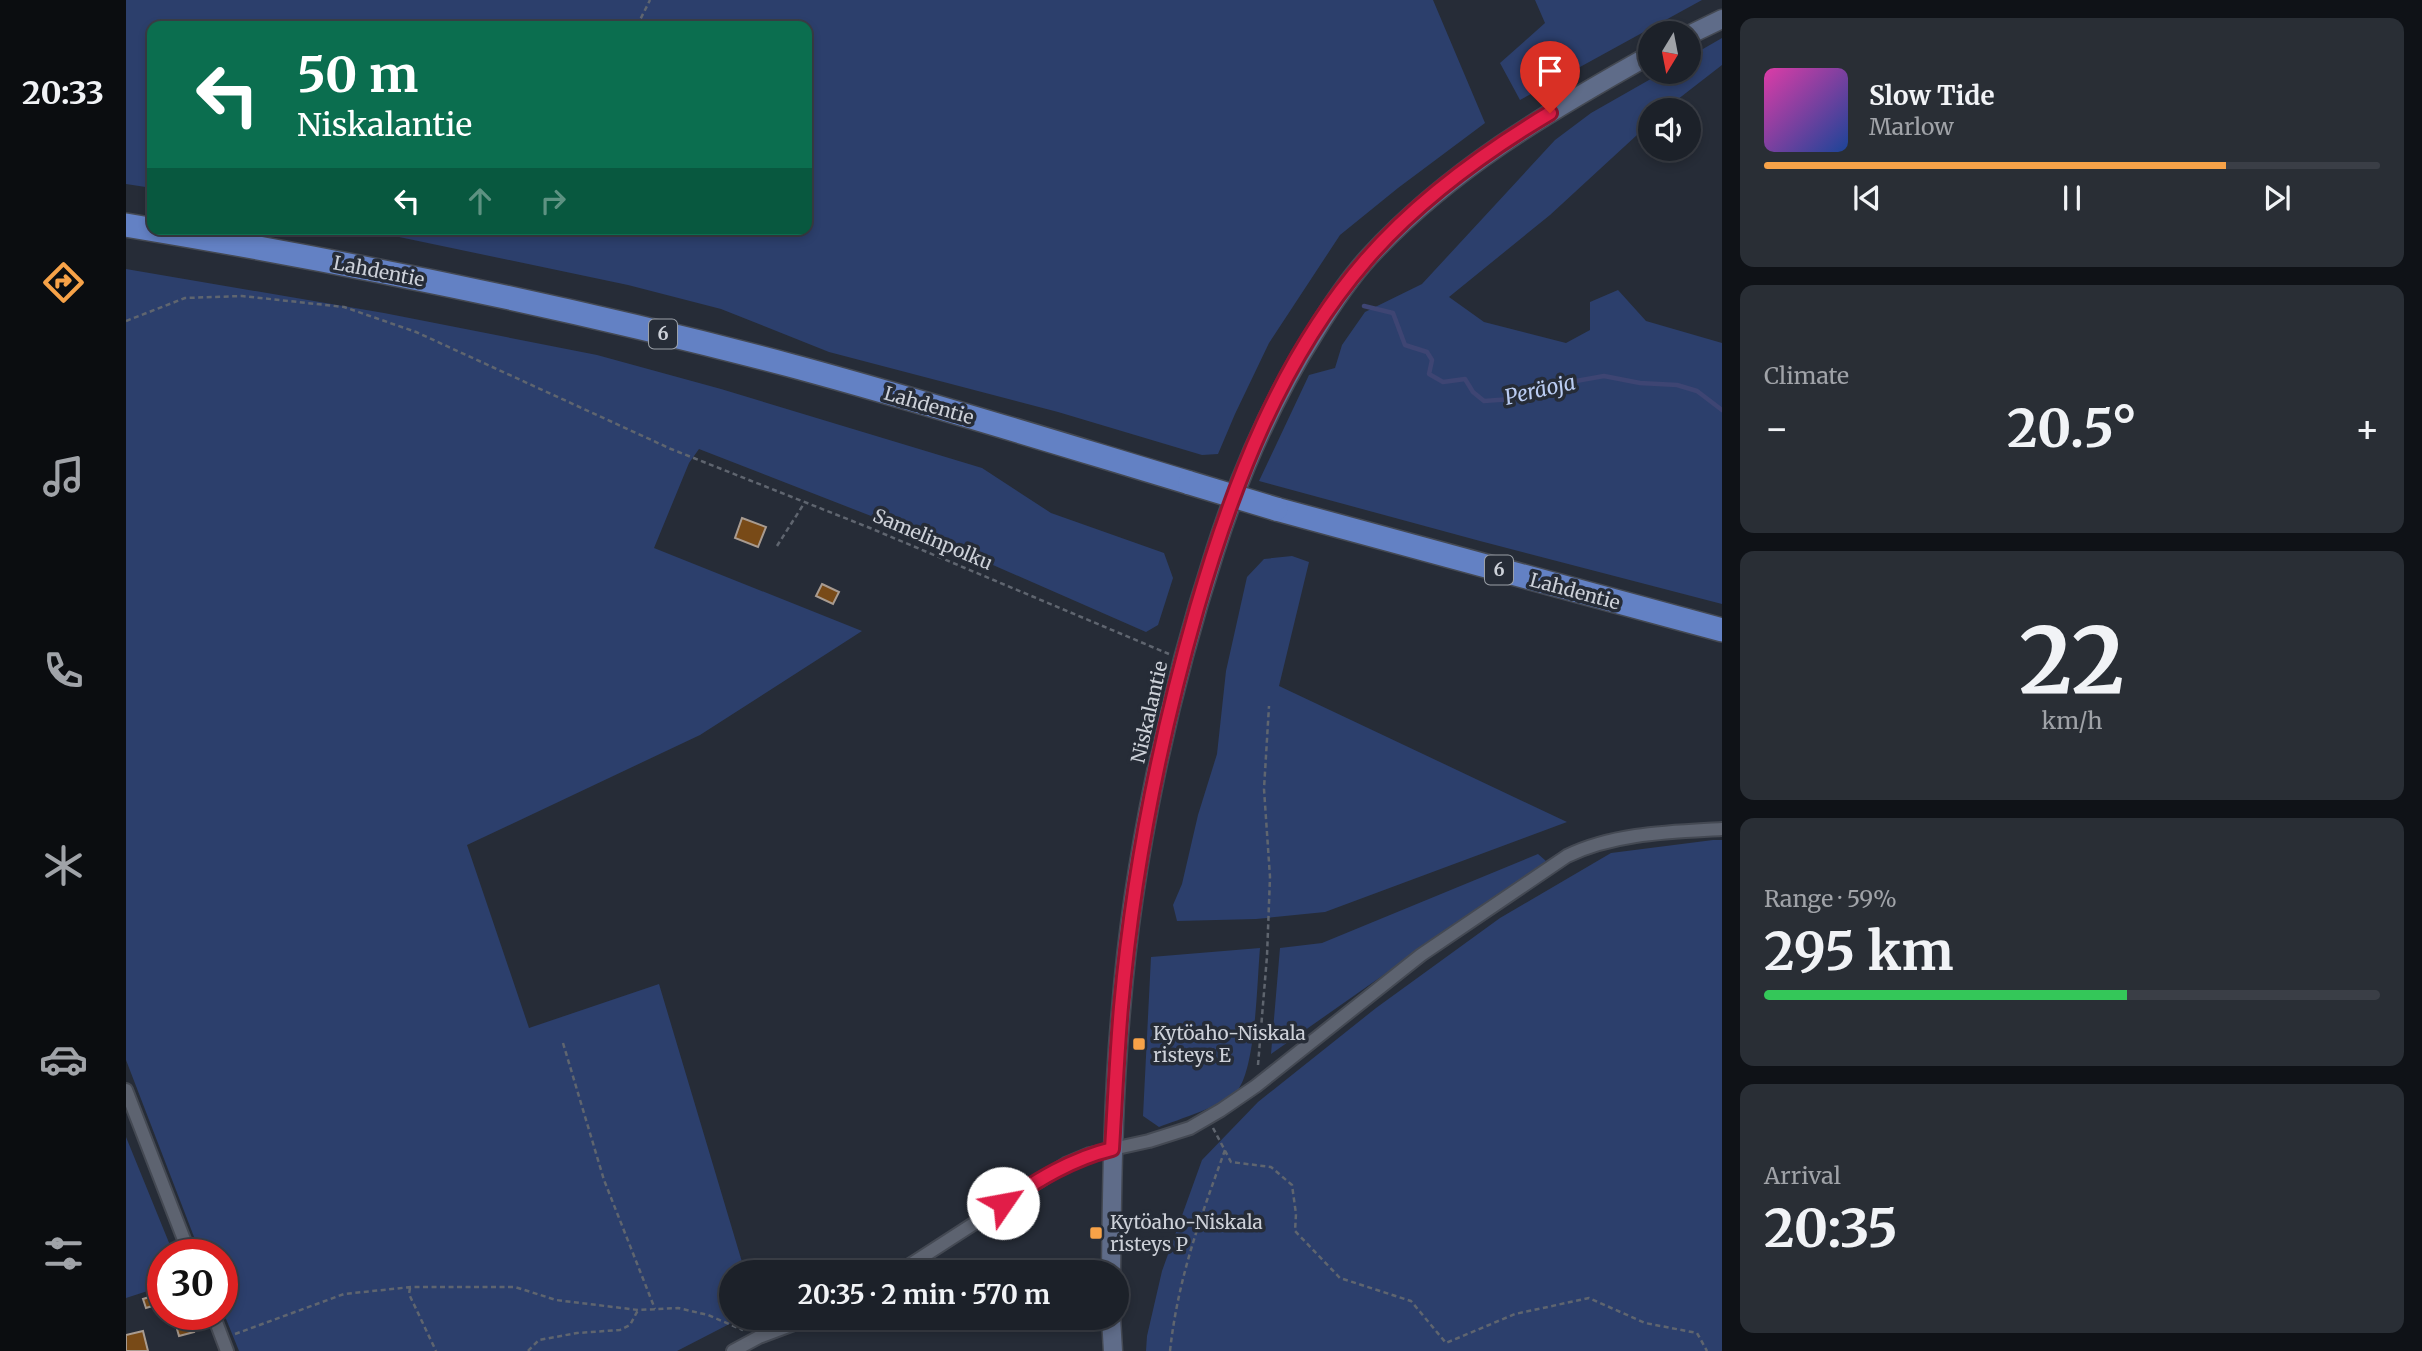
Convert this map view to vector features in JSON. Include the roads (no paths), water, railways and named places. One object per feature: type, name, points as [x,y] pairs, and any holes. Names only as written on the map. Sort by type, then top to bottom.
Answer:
[{"type":"highway","name":"Lahdentie","points":[[126,225],[147,229]]},
{"type":"highway","name":"Lahdentie","points":[[181,235],[410,277],[600,318],[789,365],[1276,509],[1722,630]]},
{"type":"street","points":[[1701,29],[1722,19]]},
{"type":"street","name":"Niskalantie","points":[[1111,1260],[1112,1149],[1121,1005],[1144,841],[1182,660],[1225,519],[1256,438],[1301,353],[1331,306],[1366,260],[1401,224],[1443,187],[1488,153],[1638,62]]},
{"type":"street","points":[[916,1260],[1066,1164],[1090,1154],[1190,1128],[1207,1118],[1256,1086],[1421,955],[1567,856],[1588,846],[1614,839],[1722,829]]},
{"type":"street","points":[[126,1090],[184,1239]]},
{"type":"street","points":[[733,1351],[778,1330]]},
{"type":"street","points":[[1112,1330],[1113,1351]]},
{"type":"waterway","name":"Peräoja","points":[[1364,306],[1393,313],[1405,345],[1427,352],[1432,360],[1429,374],[1443,382],[1465,379],[1473,392],[1484,401],[1525,398],[1548,386],[1604,376],[1640,383],[1677,385],[1697,391],[1722,410]]},
{"type":"place","name":"Kytöaho-Niskala risteys E","points":[[1139,1044]]},
{"type":"place","name":"Kytöaho-Niskala risteys P","points":[[1096,1233]]}]
